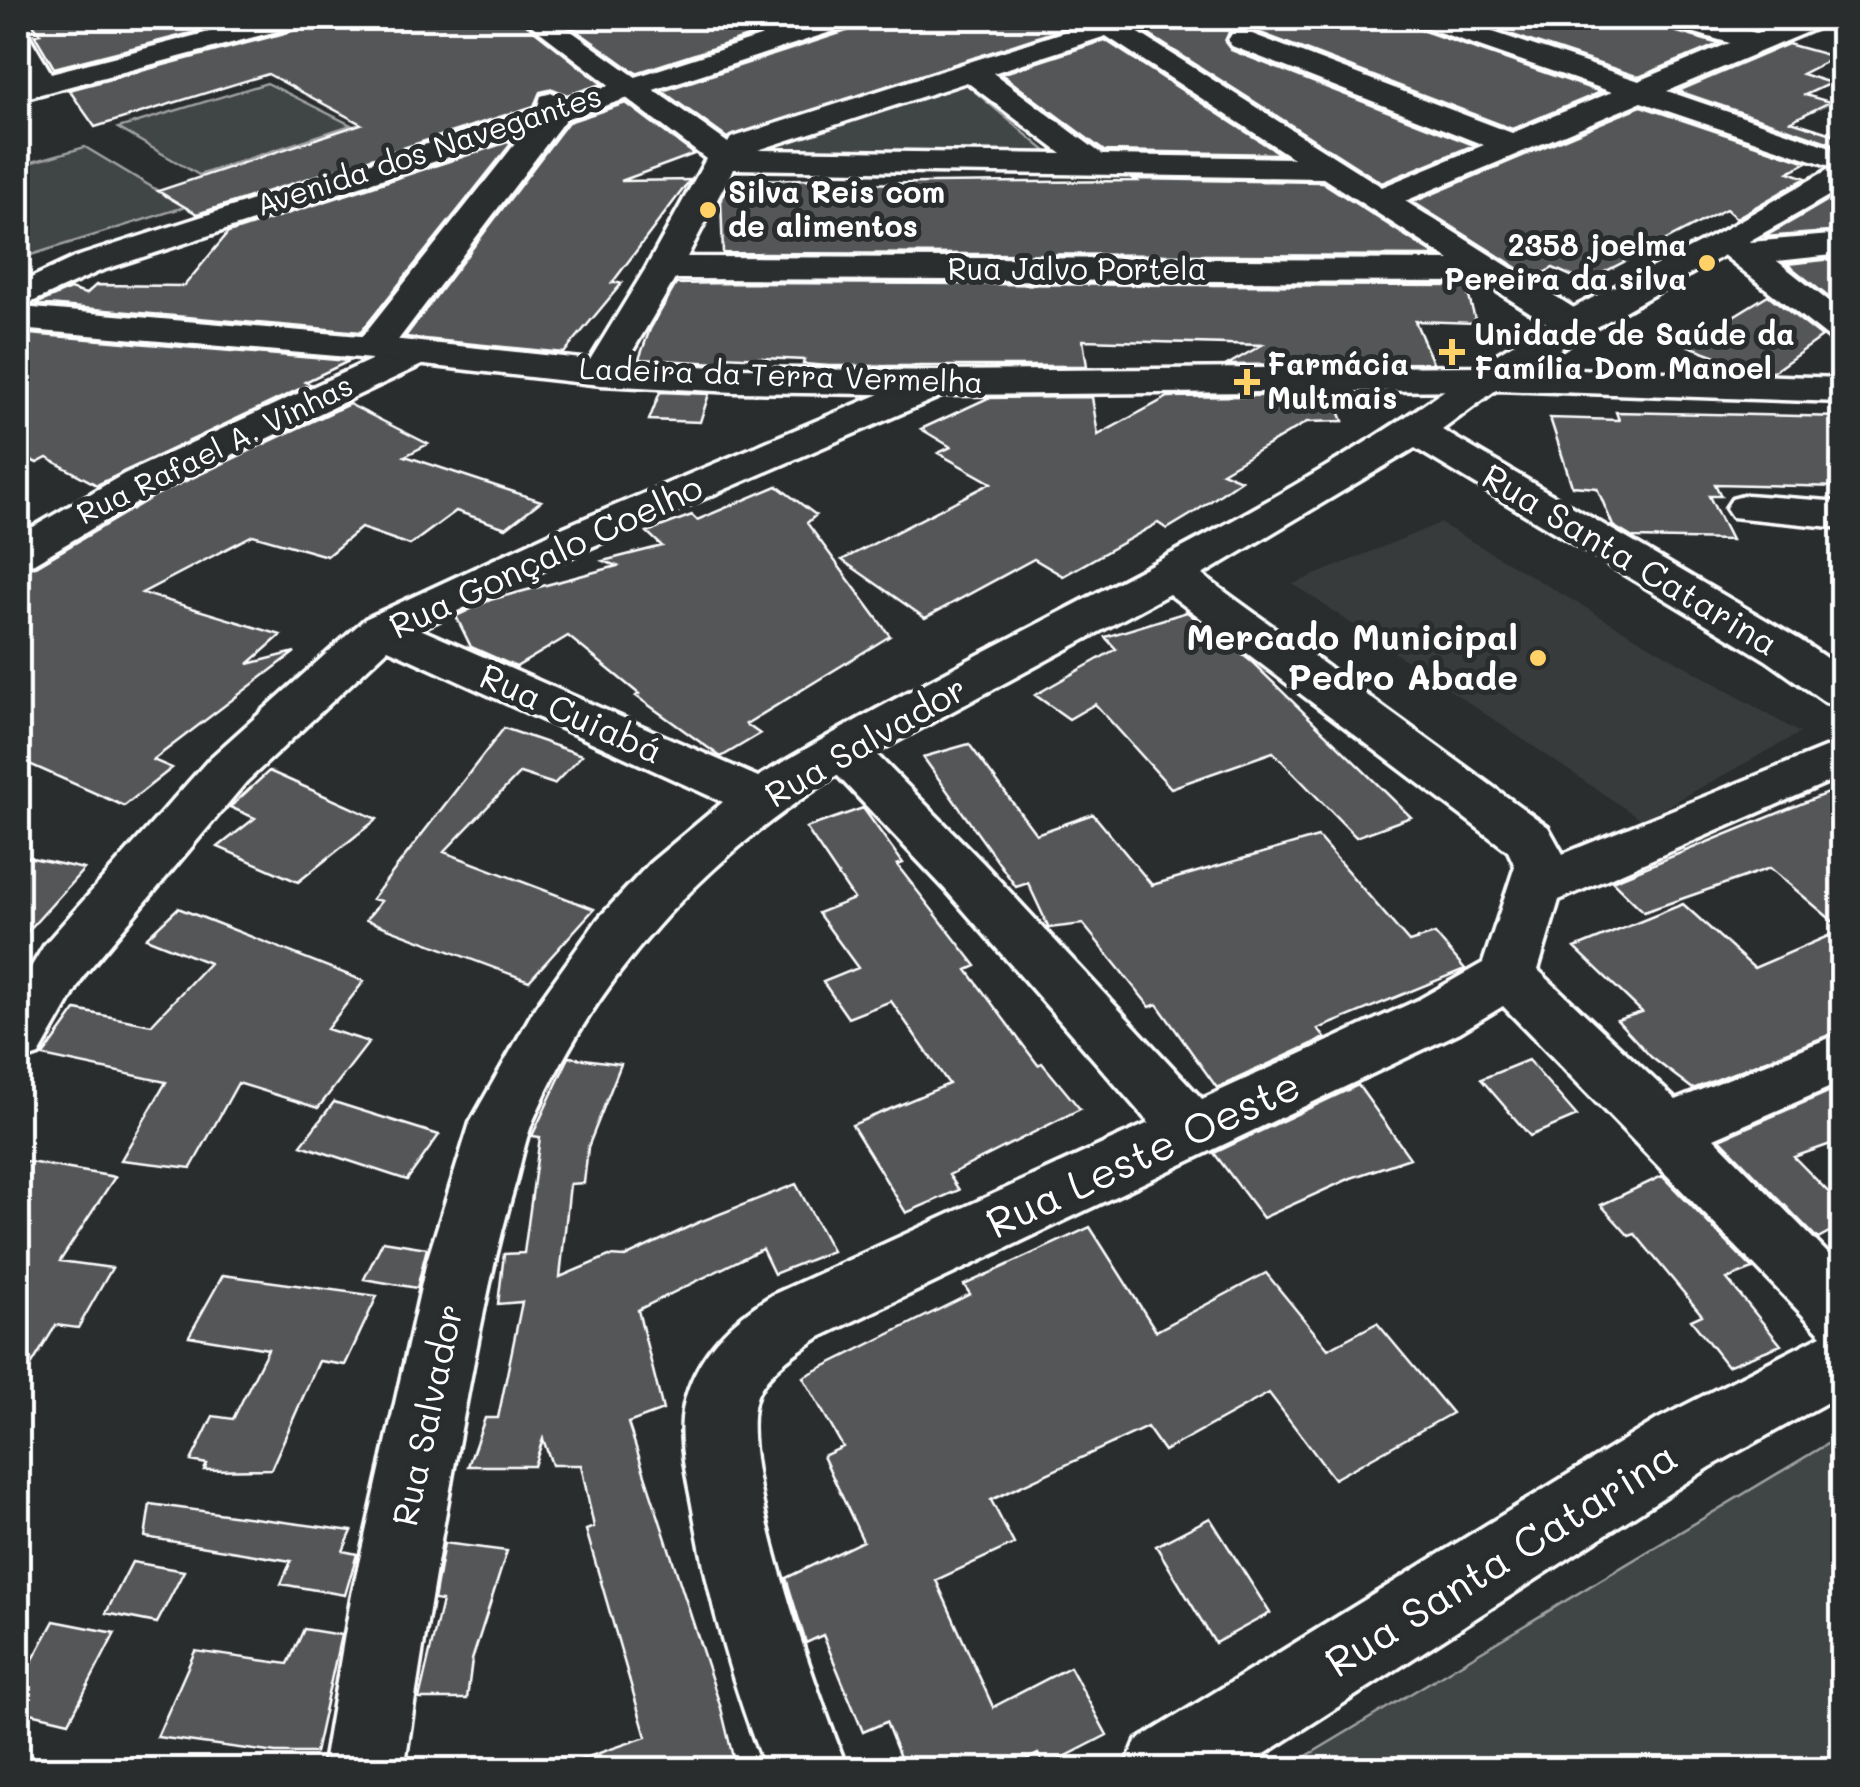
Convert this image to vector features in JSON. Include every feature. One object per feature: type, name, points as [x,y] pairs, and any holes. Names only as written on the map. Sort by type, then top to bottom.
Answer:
[{"type":"street","points":[[18,40],[30,87],[293,18]]},
{"type":"street","points":[[536,18],[721,156],[1332,168]]},
{"type":"street","name":"Avenida dos Navegantes","points":[[623,83],[762,24],[817,18]]},
{"type":"street","name":"Avenida dos Navegantes","points":[[18,274],[623,83],[845,18]]},
{"type":"street","points":[[1426,18],[1842,161]]},
{"type":"street","points":[[1674,18],[1756,42]]},
{"type":"street","points":[[1379,200],[1816,18]]},
{"type":"street","points":[[600,373],[664,268],[721,156],[1121,22],[1172,64],[1572,323]]},
{"type":"street","points":[[1172,64],[1288,23]]},
{"type":"street","points":[[1242,40],[1514,145]]},
{"type":"street","points":[[970,70],[1099,166]]},
{"type":"street","points":[[372,348],[549,121],[552,106]]},
{"type":"street","name":"Avenida dos Navegantes","points":[[18,297],[88,264],[552,106]]},
{"type":"street","name":"Rua Salvador","points":[[363,1770],[390,1599],[460,1261],[502,1122],[557,1022],[618,933],[668,876],[761,799],[842,749],[1172,574],[1414,431],[1572,323],[1735,248],[1842,175]]},
{"type":"street","points":[[1735,248],[1842,244]]},
{"type":"street","points":[[1735,248],[1842,330]]},
{"type":"street","name":"Rua Jalvo Portela","points":[[664,268],[1490,271]]},
{"type":"street","name":"Ladeira da Terra Vermelha","points":[[18,318],[372,348],[600,373],[938,384],[1487,378],[1842,390]]},
{"type":"street","name":"Rua Rafael A. Vinhas","points":[[18,554],[139,483],[417,353]]},
{"type":"street","name":"Rua Gonçalo Coelho","points":[[18,1039],[41,955],[228,770],[382,630],[572,540],[938,384]]},
{"type":"street","name":"Rua Santa Catarina","points":[[1414,431],[1782,650],[1842,691]]},
{"type":"street","points":[[1747,508],[1842,515]]},
{"type":"street","points":[[1172,574],[1529,840],[1542,866],[1508,976],[1667,1131],[1842,1313]]},
{"type":"street","name":"Rua Cuiabá","points":[[382,630],[761,799]]},
{"type":"street","points":[[842,749],[964,876],[1194,1130]]},
{"type":"street","points":[[1535,888],[1842,758]]},
{"type":"street","name":"Rua Leste Oeste","points":[[808,1770],[776,1697],[746,1602],[718,1450],[722,1393],[754,1343],[796,1316],[1439,1016],[1508,976]]},
{"type":"street","points":[[1667,1131],[1842,1056]]},
{"type":"street","name":"Rua Santa Catarina","points":[[1165,1770],[1684,1444],[1842,1359]]},
{"type":"shaded area","points":[[960,79],[1054,158],[750,156],[748,150]]},
{"type":"shaded area","points":[[267,83],[351,125],[199,175],[118,128]]},
{"type":"shaded area","points":[[85,147],[185,207],[18,259],[18,166]]},
{"type":"shaded area","name":"Mercado Municipal Pedro Abade","points":[[1440,523],[1800,733],[1642,820],[1293,584]]},
{"type":"shaded area","points":[[1842,1435],[1842,1769],[1285,1769]]},
{"type":"building","points":[[28,18],[250,18],[54,68],[34,34],[40,33]]},
{"type":"building","points":[[311,18],[519,18],[602,84],[567,95],[553,89],[540,92],[534,106],[197,214],[158,191],[361,124],[268,74],[95,127],[69,90],[304,28]]},
{"type":"building","points":[[559,18],[733,18],[754,35],[636,73]]},
{"type":"building","points":[[863,18],[1096,18],[727,138],[662,91],[856,28]]},
{"type":"building","points":[[1150,18],[1409,18],[1415,28],[1601,92],[1512,129],[1253,30],[1229,32],[1225,42],[1231,50],[1474,145],[1382,183],[1140,29]]},
{"type":"building","points":[[1461,18],[1657,18],[1663,28],[1719,44],[1639,77]]},
{"type":"building","points":[[1105,40],[1280,154],[1104,151],[1001,74]]},
{"type":"building","points":[[1788,44],[1835,57],[1802,74],[1831,83],[1805,95],[1830,102],[1791,121],[1842,137],[1836,145],[1678,91]]},
{"type":"building","points":[[626,103],[694,154],[621,181],[690,180],[612,283],[622,283],[564,353],[405,337],[568,122]]},
{"type":"building","points":[[1641,106],[1807,162],[1789,172],[1806,178],[1736,218],[1726,209],[1585,282],[1553,268],[1536,277],[1524,272],[1413,202]]},
{"type":"building","points":[[514,140],[361,332],[36,304],[70,289],[86,294],[96,285],[184,286],[228,233]]},
{"type":"building","points":[[810,179],[832,184],[1137,181],[1134,179],[1322,182],[1437,256],[723,253],[721,200],[732,180]]},
{"type":"building","points":[[1842,192],[1842,231],[1764,237],[1801,216]]},
{"type":"building","points":[[1842,258],[1842,308],[1787,264]]},
{"type":"building","points":[[676,284],[1466,286],[1476,323],[1415,321],[1433,363],[1227,365],[1262,345],[1083,340],[1087,366],[829,366],[803,364],[804,360],[722,356],[719,363],[639,359],[650,329]]},
{"type":"building","points":[[1768,295],[1822,337],[1773,372],[1757,371],[1686,345]]},
{"type":"building","points":[[18,333],[349,361],[305,382],[310,384],[97,485],[47,458],[37,463],[18,454]]},
{"type":"building","points":[[660,392],[709,394],[700,422],[649,420]]},
{"type":"building","points":[[1333,395],[1343,421],[1307,422],[1222,472],[1241,480],[1192,514],[1167,529],[1158,523],[1063,576],[1034,559],[925,618],[842,560],[991,483],[938,453],[951,447],[921,429],[988,398],[1092,397],[1098,435],[1168,397]]},
{"type":"building","points":[[349,404],[428,444],[405,456],[541,501],[506,528],[456,511],[410,545],[361,528],[327,556],[253,535],[142,593],[281,635],[248,664],[295,652],[153,760],[172,768],[124,806],[18,759],[18,571],[36,566],[156,495]]},
{"type":"building","points":[[1616,412],[1842,417],[1842,487],[1715,484],[1721,496],[1709,496],[1731,540],[1633,538],[1613,526],[1597,488],[1572,486],[1550,418],[1619,420]]},
{"type":"building","points":[[777,486],[816,515],[807,523],[890,636],[746,724],[760,734],[721,757],[636,696],[639,694],[568,636],[516,667],[471,647],[456,616],[490,600],[617,566],[603,561],[662,546],[647,532],[692,515],[697,520]]},
{"type":"building","points":[[1187,612],[1252,662],[1411,817],[1356,837],[1273,752],[1171,788],[1095,704],[1069,719],[1035,695],[1116,649],[1105,637]]},
{"type":"building","points":[[504,728],[582,755],[554,784],[520,773],[444,852],[594,909],[529,981],[366,920],[381,901],[372,899]]},
{"type":"building","points":[[969,744],[1036,834],[1093,814],[1152,885],[1318,837],[1409,942],[1435,934],[1465,969],[1318,1029],[1325,1038],[1217,1088],[1157,1004],[1150,1007],[1083,924],[1049,928],[1028,883],[1016,887],[923,757]]},
{"type":"building","points":[[269,771],[377,819],[298,882],[218,847],[255,818],[230,807]]},
{"type":"building","points":[[1842,787],[1842,929],[1770,868],[1644,912],[1612,881]]},
{"type":"building","points":[[863,808],[903,863],[897,865],[976,966],[967,970],[1038,1065],[1042,1063],[1080,1109],[949,1175],[959,1190],[906,1213],[852,1125],[949,1084],[891,1001],[848,1018],[823,982],[858,968],[818,913],[854,899],[806,828]]},
{"type":"building","points":[[18,855],[84,869],[18,942]]},
{"type":"building","points":[[1683,904],[1754,968],[1842,930],[1842,1030],[1693,1089],[1651,1057],[1617,1020],[1642,1012],[1575,948]]},
{"type":"building","points":[[178,908],[364,981],[327,1029],[369,1042],[318,1108],[238,1083],[191,1168],[121,1160],[166,1082],[43,1056],[76,1010],[151,1025],[209,963],[146,938]]},
{"type":"building","points":[[569,1057],[621,1064],[588,1147],[584,1183],[570,1184],[560,1277],[609,1256],[625,1257],[697,1223],[796,1184],[832,1251],[774,1274],[762,1249],[638,1310],[663,1410],[628,1423],[721,1708],[736,1770],[571,1770],[570,1763],[646,1737],[586,1530],[594,1527],[581,1465],[552,1465],[543,1439],[534,1466],[468,1466],[485,1418],[498,1418],[522,1302],[498,1304],[504,1254],[524,1253],[540,1137],[532,1136]]},
{"type":"building","points":[[1528,1060],[1577,1116],[1530,1136],[1481,1079]]},
{"type":"building","points":[[1358,1085],[1410,1158],[1351,1178],[1263,1218],[1214,1153]]},
{"type":"building","points":[[1842,1086],[1842,1140],[1794,1157],[1842,1206],[1842,1226],[1818,1239],[1720,1139]]},
{"type":"building","points":[[334,1102],[439,1135],[407,1180],[301,1145]]},
{"type":"building","points":[[18,1160],[115,1177],[60,1261],[112,1268],[78,1328],[56,1325],[18,1387]]},
{"type":"building","points":[[1662,1176],[1753,1269],[1727,1279],[1781,1345],[1727,1366],[1691,1320],[1702,1315],[1635,1234],[1629,1236],[1601,1205]]},
{"type":"building","points":[[1090,1227],[1156,1331],[1266,1273],[1328,1349],[1377,1323],[1452,1413],[1334,1479],[1269,1393],[1164,1451],[1147,1427],[991,1500],[1014,1544],[936,1580],[993,1707],[1070,1667],[1107,1735],[1045,1767],[1038,1754],[1007,1770],[905,1770],[886,1722],[863,1732],[823,1635],[806,1643],[786,1578],[863,1541],[823,1456],[843,1447],[803,1377],[970,1294],[964,1285]]},
{"type":"building","points":[[383,1241],[427,1248],[417,1288],[364,1279]]},
{"type":"building","points":[[223,1275],[377,1296],[345,1365],[319,1361],[271,1469],[204,1470],[207,1464],[191,1461],[213,1416],[233,1419],[268,1349],[189,1336]]},
{"type":"building","points":[[150,1504],[352,1531],[343,1551],[357,1554],[345,1595],[281,1584],[291,1561],[145,1537]]},
{"type":"building","points":[[1210,1518],[1270,1613],[1215,1643],[1156,1546]]},
{"type":"building","points":[[444,1543],[507,1551],[472,1660],[467,1699],[419,1699],[442,1601],[434,1600]]},
{"type":"building","points":[[132,1562],[184,1571],[157,1623],[106,1613]]},
{"type":"building","points":[[54,1621],[115,1633],[69,1722],[18,1710],[18,1687]]},
{"type":"building","points":[[304,1629],[341,1635],[315,1753],[276,1753],[157,1737],[195,1651],[288,1664]]},
{"type":"place","name":"Silva Reis com de alimentos","points":[[708,210]]},
{"type":"place","name":"2358 joelma Pereira da silva","points":[[1707,263]]},
{"type":"place","name":"Unidade de Saúde da Família Dom Manoel","points":[[1452,352]]},
{"type":"place","name":"Farmácia Multmais","points":[[1247,382]]},
{"type":"place","name":"Mercado Municipal Pedro Abade","points":[[1538,658]]}]
